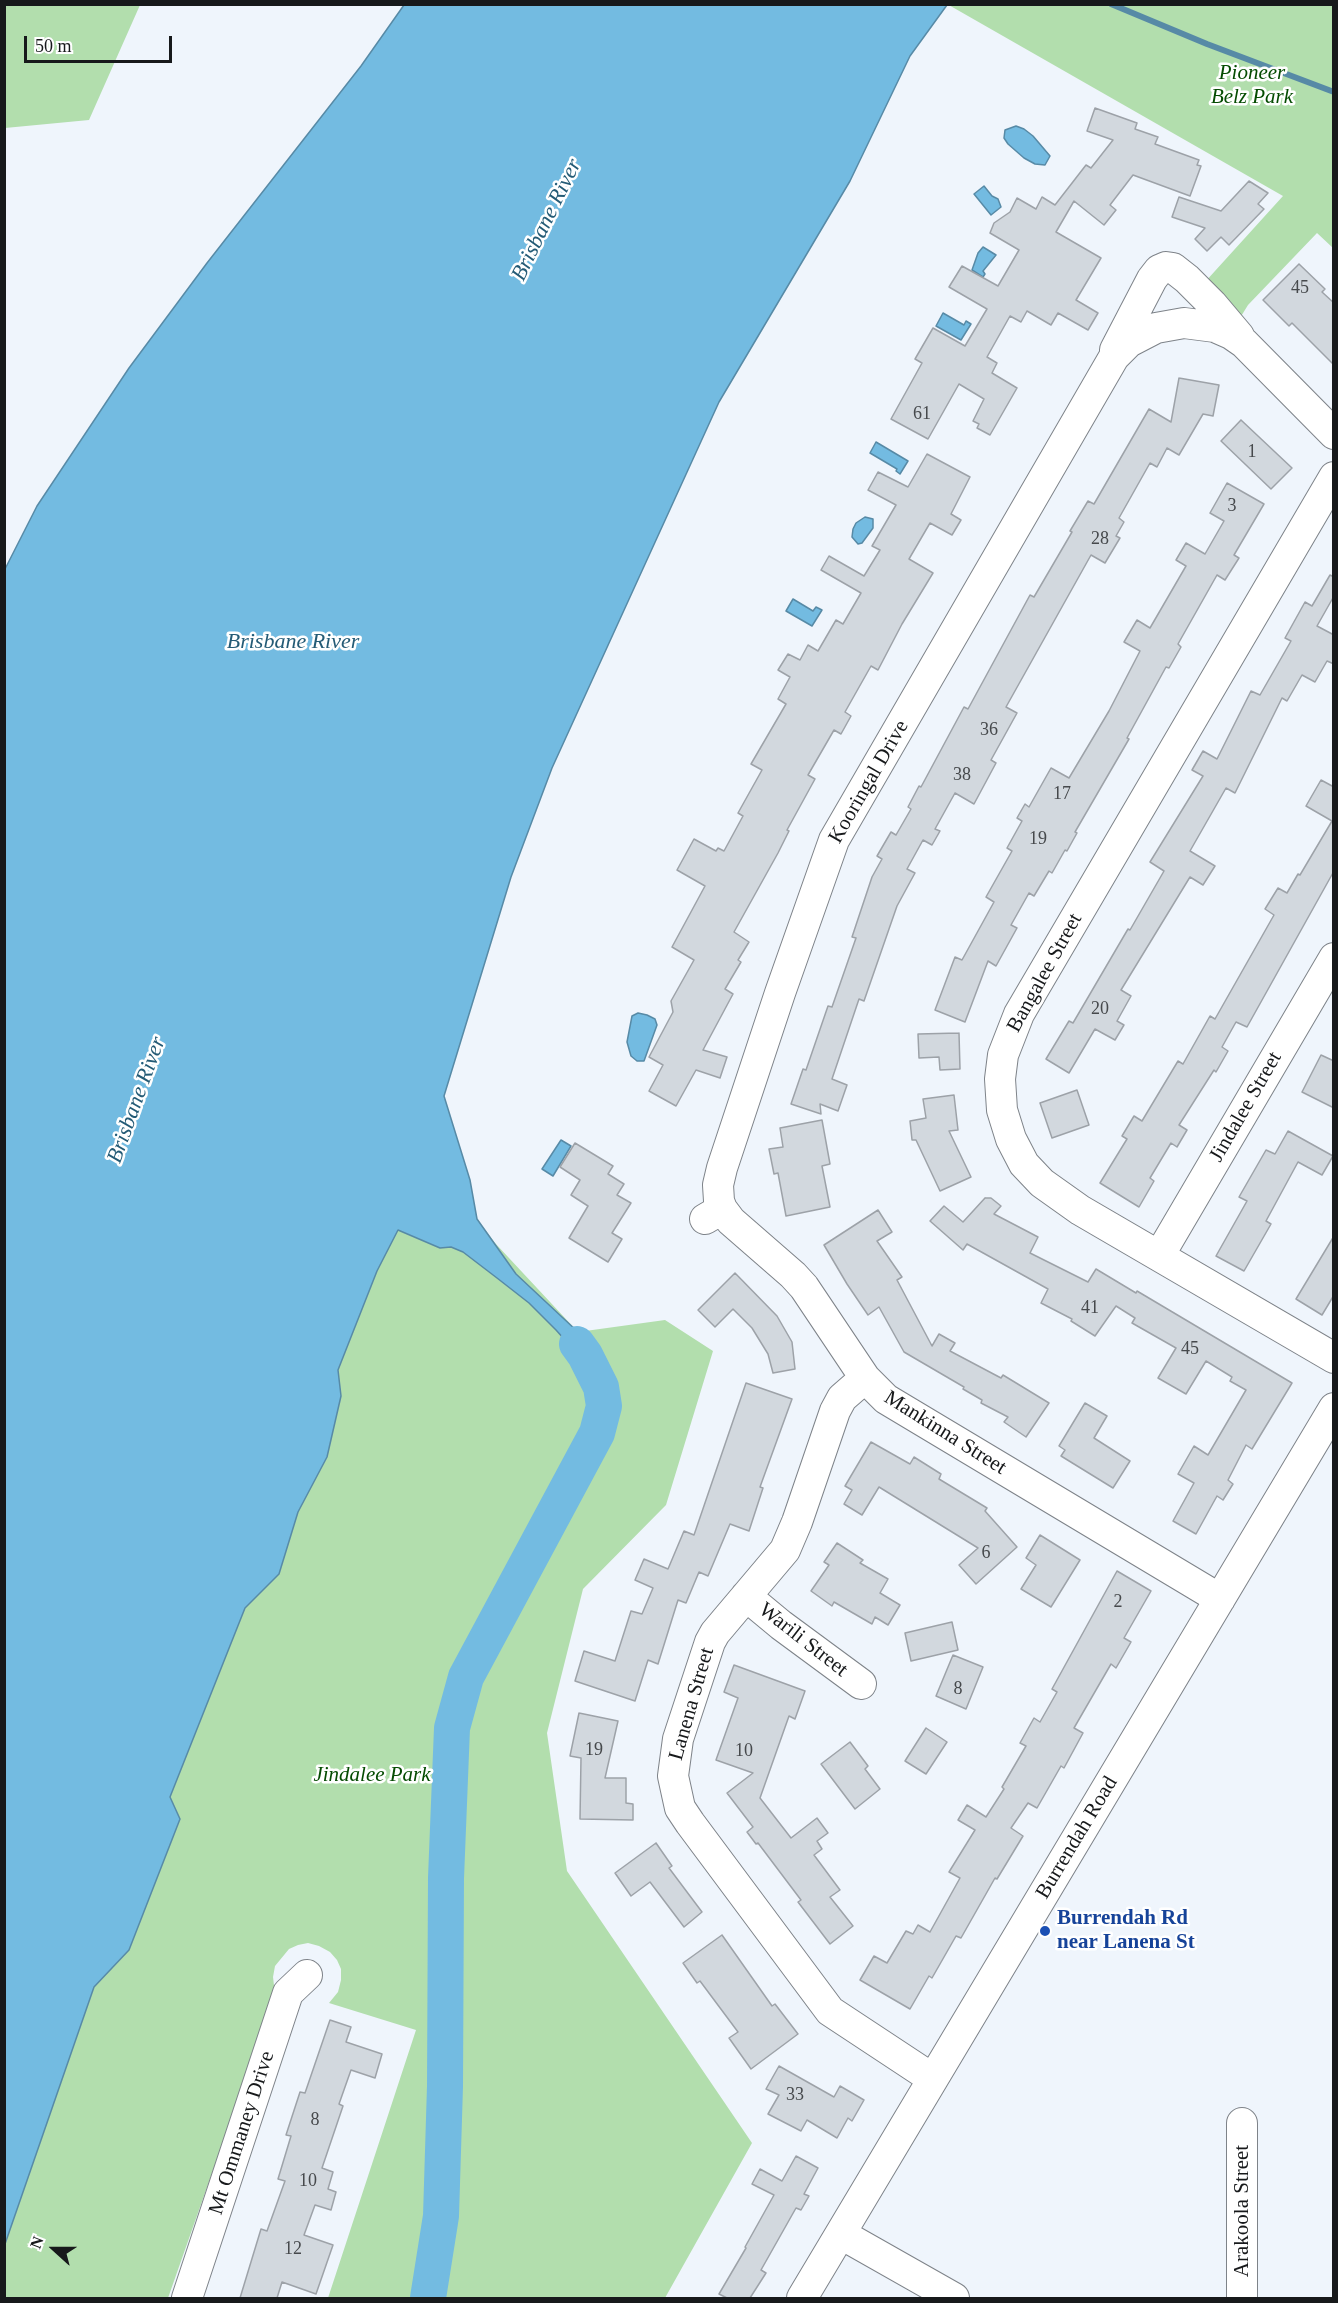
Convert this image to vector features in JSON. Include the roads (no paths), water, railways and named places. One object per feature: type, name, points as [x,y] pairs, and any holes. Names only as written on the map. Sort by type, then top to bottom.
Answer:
[{"type":"street","name":"Kooringal Drive","points":[[714,1214],[722,1168],[834,840],[1106,369],[1152,279],[1158,272],[1166,267],[1173,268],[1188,279],[1244,343],[1334,434]]},
{"type":"street","name":"Kooringal Drive","points":[[1106,369],[1129,342],[1145,332],[1166,325],[1184,323],[1209,326],[1226,332],[1244,343]]},
{"type":"street","name":"Bangalee Street","points":[[1334,477],[1019,1014],[1003,1055],[1000,1079],[1002,1110],[1011,1139],[1024,1164],[1054,1193],[1334,1358]]},
{"type":"street","name":"Jindalee Street","points":[[1159,1256],[1334,958]]},
{"type":"street","name":"Mankinna Street","points":[[714,1214],[731,1221],[793,1275],[804,1287],[865,1378],[897,1407],[1220,1599]]},
{"type":"street","name":"Lanena Street","points":[[865,1378],[842,1398],[835,1411],[788,1543],[774,1564],[715,1633],[710,1642],[678,1739],[673,1776],[680,1808],[830,2011],[933,2079]]},
{"type":"street","name":"Burrendah Road","points":[[802,2298],[1334,1408]]},
{"type":"street","name":"Warili Street","points":[[746,1596],[861,1684]]},
{"type":"street","name":"Mt Ommaney Drive","points":[[187,2298],[288,1993],[307,1975]]},
{"type":"street","name":"Arakoola Street","points":[[1242,2123],[1242,2298]]},
{"type":"street","points":[[841,2234],[954,2298]]},
{"type":"water","name":"Brisbane River","points":[[404,5],[947,5],[910,56],[850,181],[719,402],[552,768],[511,877],[444,1096],[470,1180],[477,1219],[516,1274],[578,1332],[592,1356],[601,1387],[583,1360],[556,1330],[529,1303],[497,1278],[463,1252],[451,1247],[440,1248],[398,1230],[377,1271],[338,1370],[341,1396],[327,1457],[298,1512],[279,1574],[245,1608],[170,1797],[180,1819],[129,1950],[94,1987],[5,2244],[5,569],[37,506],[129,368],[207,263],[361,66]]},
{"type":"water","points":[[1016,126],[1033,136],[1050,156],[1045,165],[1035,164],[1024,158],[1008,144],[1004,138],[1005,130]]},
{"type":"water","points":[[984,186],[992,196],[998,199],[1001,207],[991,215],[974,194]]},
{"type":"water","points":[[983,247],[996,255],[983,271],[985,274],[983,277],[972,270],[978,253]]},
{"type":"water","points":[[943,313],[964,325],[966,321],[971,324],[961,340],[936,326]]},
{"type":"water","points":[[876,442],[908,461],[900,474],[896,471],[897,469],[870,453]]},
{"type":"water","points":[[865,517],[873,519],[873,528],[862,543],[858,544],[852,537],[853,529],[856,523]]},
{"type":"water","points":[[793,599],[813,611],[816,607],[822,610],[812,626],[786,611]]},
{"type":"water","points":[[638,1013],[655,1019],[657,1025],[644,1061],[637,1061],[631,1056],[627,1042],[632,1016]]},
{"type":"water","points":[[561,1140],[571,1146],[553,1176],[542,1169]]},
{"type":"waterway","points":[[1111,4],[1207,44],[1334,92]]},
{"type":"waterway","points":[[428,2298],[441,2216],[445,2086],[446,1878],[452,1728],[466,1677],[597,1433],[604,1406],[601,1387],[577,1344]]},
{"type":"place","name":"Burrendah Rd near Lanena St","points":[[1045,1931]]},
{"type":"park label","name":"Pioneer Belz Park","points":[[1252,85]]},
{"type":"park label","name":"Jindalee Park","points":[[372,1775]]}]
